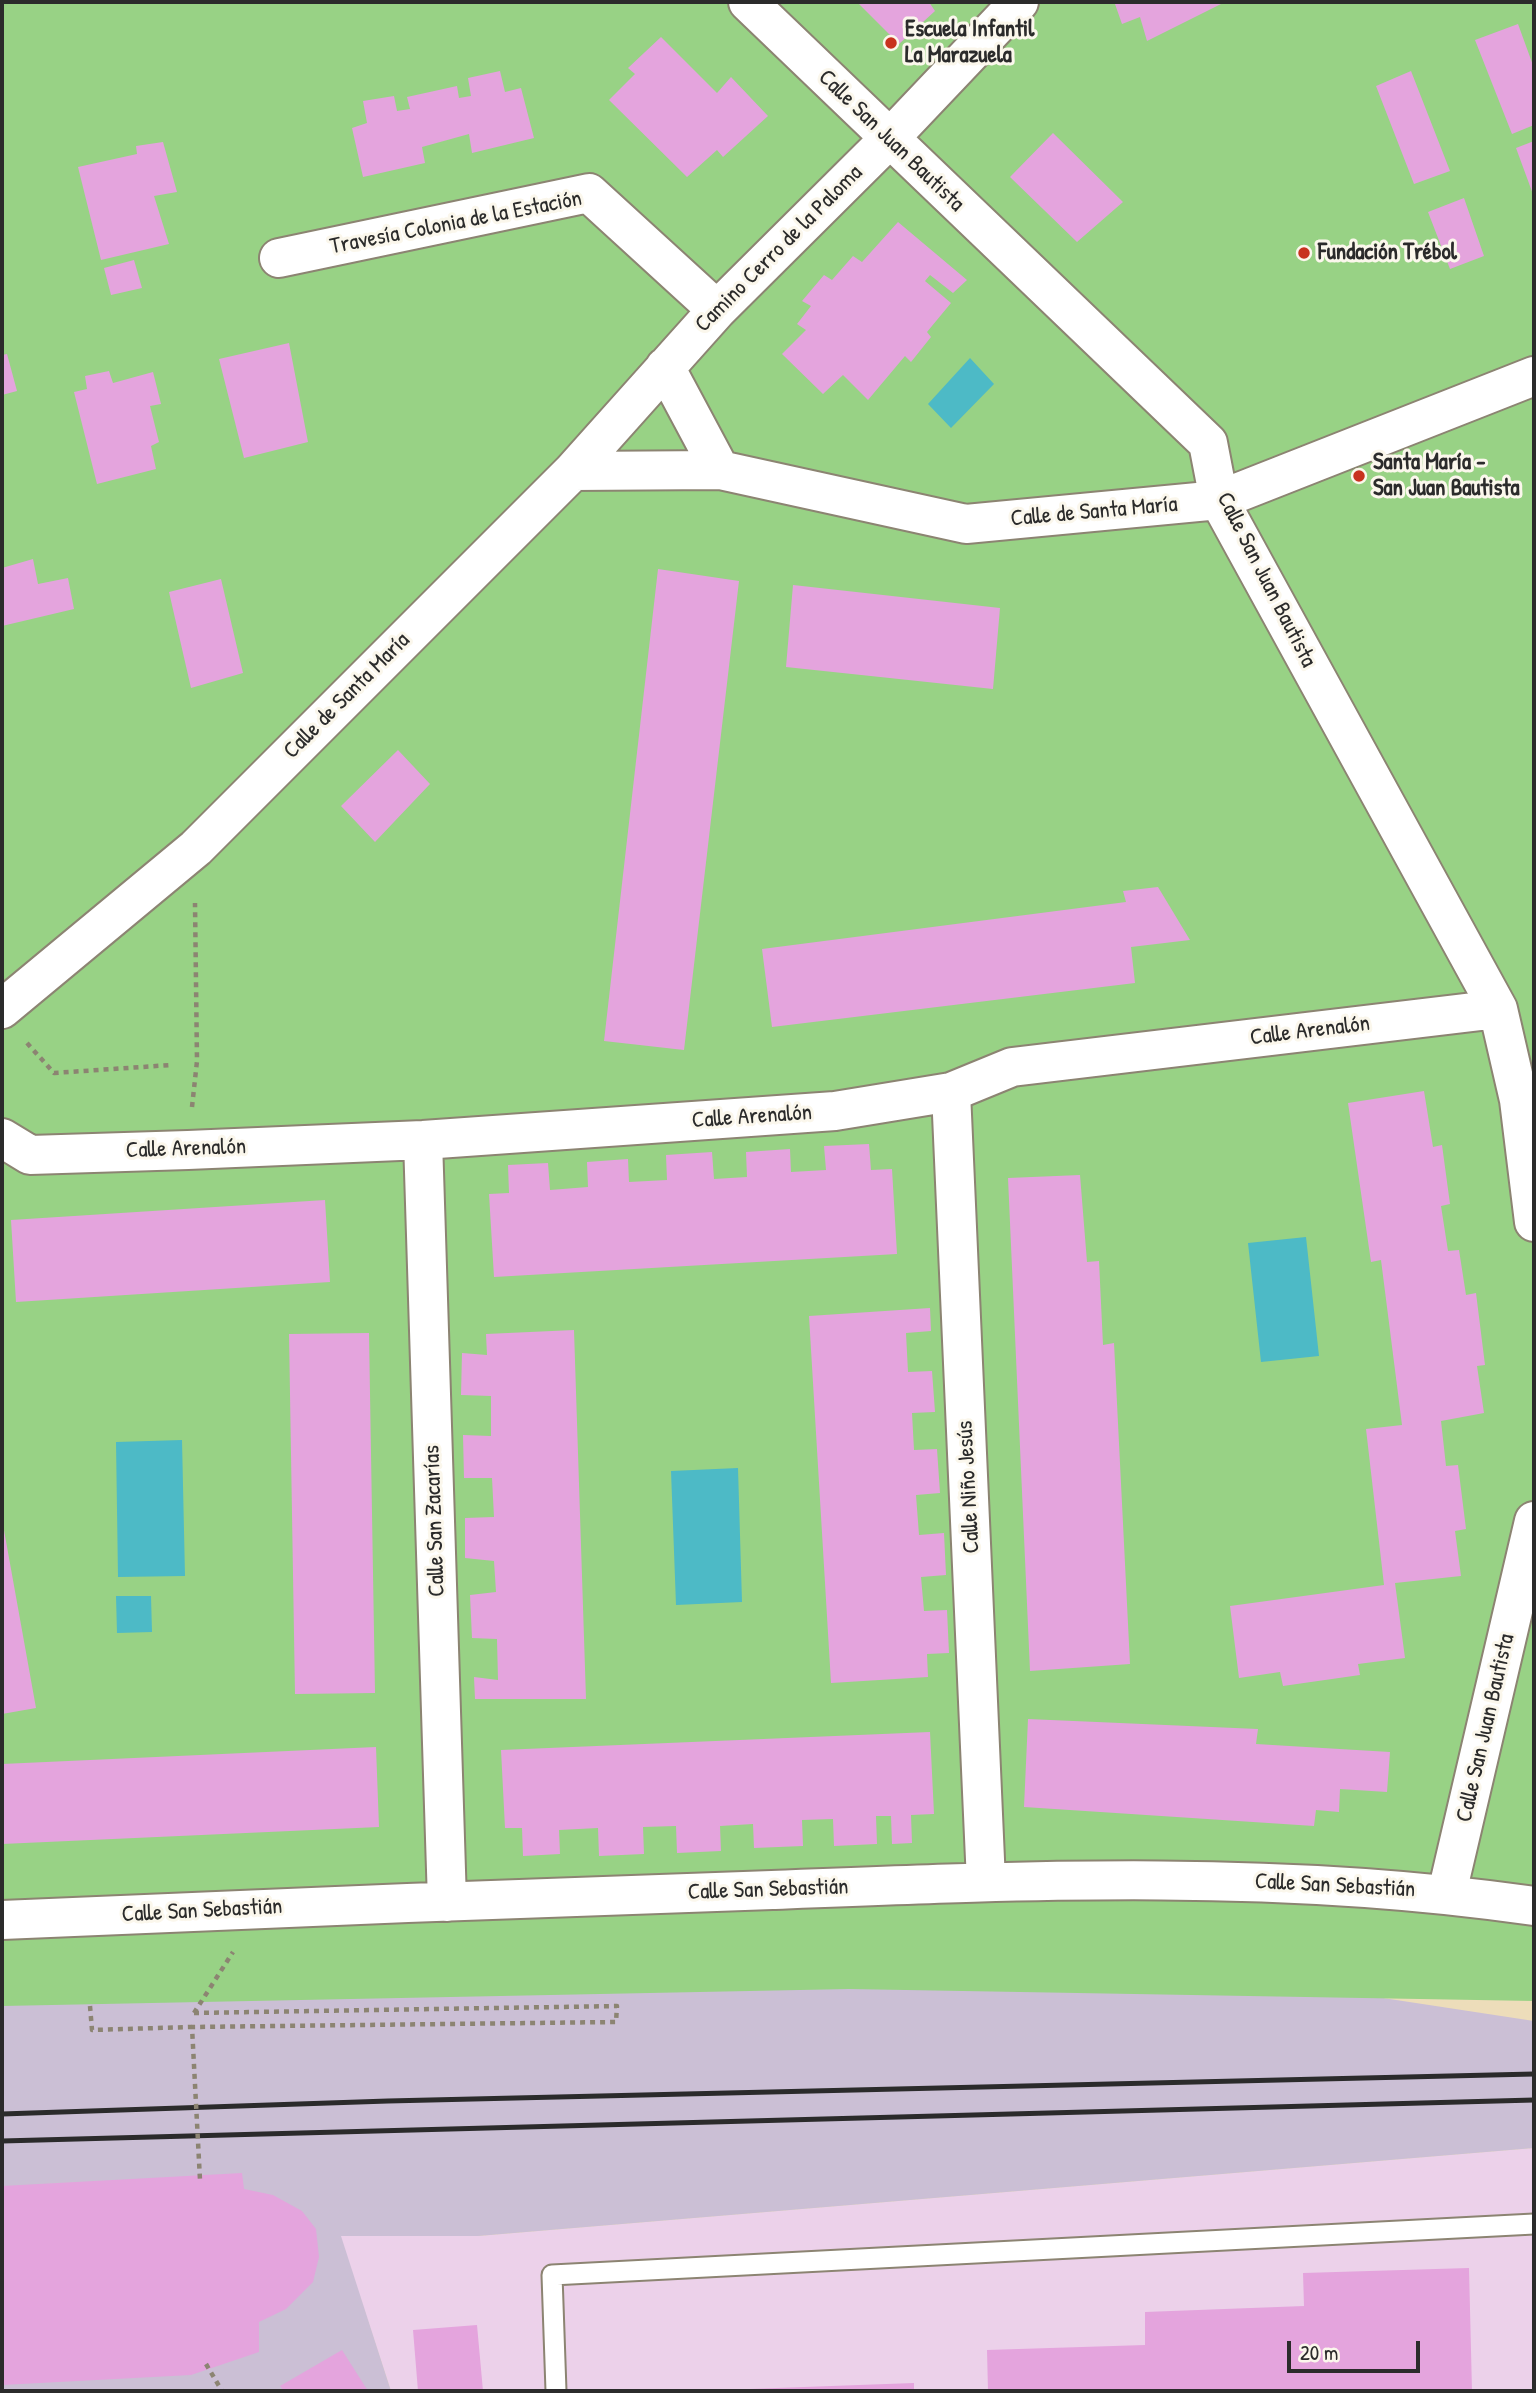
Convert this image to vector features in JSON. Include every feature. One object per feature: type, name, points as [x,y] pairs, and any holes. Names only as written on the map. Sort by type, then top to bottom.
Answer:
[{"type":"street","name":"Calle San Juan Bautista","points":[[748,2],[888,140],[1208,443],[1219,500],[1498,1009],[1527,1098],[1534,1222]]},
{"type":"street","name":"Camino Cerro de la Paloma","points":[[573,471],[717,310],[888,140],[1019,2]]},
{"type":"street","name":"Travesía Colonia de la Estación","points":[[279,258],[589,193],[717,310]]},
{"type":"street","points":[[665,367],[720,470]]},
{"type":"street","name":"Calle de Santa María","points":[[2,1009],[196,848],[573,471],[720,470],[966,524],[1219,500],[1534,376]]},
{"type":"street","name":"Calle Arenalón","points":[[2,1138],[30,1155],[188,1150],[423,1140],[835,1111],[951,1092],[1012,1067],[1498,1009]]},
{"type":"street","name":"Calle Niño Jesús","points":[[951,1092],[986,1882]]},
{"type":"street","name":"Calle San Zacarías","points":[[423,1140],[447,1902]]},
{"type":"street","name":"Calle San Juan Bautista","points":[[1447,1893],[1534,1521]]},
{"type":"street","name":"Calle San Sebastián","points":[[2,1920],[986,1882],[1269,1880],[1447,1893],[1534,1906]]},
{"type":"lane","points":[[556,2391],[552,2275],[1534,2224]]},
{"type":"path","points":[[188,1150],[197,1061],[196,848]]},
{"type":"path","points":[[26,1043],[54,1073],[171,1065]]},
{"type":"path","points":[[90,2006],[92,2030],[616,2022],[617,2006],[194,2013],[233,1954],[234,1909]]},
{"type":"path","points":[[192,2027],[200,2180]]},
{"type":"path","points":[[206,2364],[222,2391]]},
{"type":"shaded area","points":[[950,1932],[1534,2021],[1534,2148],[478,2236],[341,2236],[391,2391],[2,2391],[2,1934]]},
{"type":"shaded area","points":[[1534,2148],[1534,2391],[391,2391],[340,2236],[478,2236]]},
{"type":"green space","points":[[2,2],[1534,2],[1534,2001],[849,1989],[2,2006]]},
{"type":"water","points":[[970,358],[994,384],[951,428],[928,404]]},
{"type":"water","points":[[1306,1237],[1319,1356],[1261,1362],[1248,1243]]},
{"type":"water","points":[[182,1440],[185,1576],[118,1577],[116,1442]]},
{"type":"water","points":[[738,1468],[742,1602],[676,1605],[671,1471]]},
{"type":"water","points":[[116,1596],[151,1596],[152,1632],[117,1633]]},
{"type":"building","points":[[857,2],[929,2],[935,11],[899,44]]},
{"type":"building","points":[[1225,2],[1147,41],[1140,17],[1122,24],[1115,4]]},
{"type":"building","points":[[1518,24],[1534,68],[1534,125],[1512,134],[1475,40]]},
{"type":"building","points":[[661,37],[717,93],[731,77],[768,116],[723,157],[717,150],[687,177],[609,100],[635,74],[628,68]]},
{"type":"building","points":[[500,71],[505,92],[521,88],[534,138],[472,153],[469,134],[422,147],[425,163],[363,177],[352,128],[367,123],[363,101],[394,96],[397,111],[410,109],[407,97],[457,86],[459,98],[471,96],[468,78]]},
{"type":"building","points":[[1411,71],[1450,171],[1414,184],[1376,86]]},
{"type":"building","points":[[1053,133],[1123,202],[1077,242],[1010,177]]},
{"type":"building","points":[[1534,141],[1534,197],[1516,148]]},
{"type":"building","points":[[163,142],[177,192],[154,196],[169,244],[101,260],[78,167],[137,154],[136,146]]},
{"type":"building","points":[[1464,198],[1484,256],[1450,269],[1428,212]]},
{"type":"building","points":[[898,222],[967,280],[953,293],[930,275],[925,281],[951,303],[927,332],[931,337],[911,362],[905,356],[868,400],[843,375],[823,394],[782,354],[806,330],[797,324],[811,306],[802,301],[824,275],[832,280],[853,256],[862,262]]},
{"type":"building","points":[[134,260],[142,288],[111,295],[104,268]]},
{"type":"building","points":[[289,343],[308,442],[244,458],[219,359]]},
{"type":"building","points":[[7,354],[17,391],[2,395],[2,355]]},
{"type":"building","points":[[109,371],[113,383],[153,372],[161,404],[150,406],[159,442],[151,446],[156,469],[97,484],[74,392],[87,389],[85,376]]},
{"type":"building","points":[[33,559],[38,584],[68,578],[74,609],[2,626],[2,568]]},
{"type":"building","points":[[658,569],[739,581],[684,1050],[604,1041]]},
{"type":"building","points":[[221,579],[243,673],[191,688],[169,592]]},
{"type":"building","points":[[793,585],[1000,608],[993,689],[786,667]]},
{"type":"building","points":[[398,750],[430,784],[375,842],[341,806]]},
{"type":"building","points":[[1158,887],[1190,940],[1131,947],[1135,983],[772,1027],[762,949],[1126,902],[1123,891]]},
{"type":"building","points":[[1424,1091],[1433,1147],[1442,1145],[1450,1204],[1441,1206],[1448,1251],[1459,1250],[1466,1295],[1476,1293],[1485,1365],[1477,1366],[1484,1413],[1441,1421],[1446,1466],[1458,1465],[1466,1529],[1455,1531],[1461,1576],[1395,1583],[1405,1658],[1358,1664],[1360,1675],[1283,1686],[1280,1672],[1239,1678],[1230,1606],[1384,1585],[1366,1429],[1402,1425],[1381,1260],[1371,1262],[1348,1103]]},
{"type":"building","points":[[869,1144],[871,1170],[892,1169],[897,1254],[494,1277],[489,1194],[509,1193],[508,1165],[548,1163],[550,1190],[588,1187],[587,1162],[628,1159],[629,1182],[667,1180],[666,1155],[712,1152],[714,1179],[747,1177],[746,1152],[790,1149],[791,1172],[826,1170],[824,1146]]},
{"type":"building","points":[[1080,1175],[1087,1262],[1099,1261],[1103,1345],[1114,1343],[1130,1664],[1030,1671],[1008,1178]]},
{"type":"building","points":[[325,1200],[330,1282],[16,1302],[11,1220]]},
{"type":"building","points":[[930,1308],[931,1331],[906,1333],[908,1372],[932,1371],[935,1412],[912,1413],[914,1450],[937,1449],[940,1493],[916,1495],[919,1535],[944,1533],[946,1575],[921,1577],[924,1611],[947,1610],[949,1653],[927,1654],[928,1677],[831,1683],[809,1316]]},
{"type":"building","points":[[574,1330],[586,1699],[475,1699],[474,1677],[498,1680],[497,1639],[472,1638],[470,1595],[496,1592],[494,1561],[465,1558],[465,1518],[494,1517],[492,1478],[464,1478],[463,1435],[491,1436],[491,1396],[461,1395],[462,1353],[487,1355],[486,1334]]},
{"type":"building","points":[[369,1333],[375,1693],[295,1694],[289,1334]]},
{"type":"building","points":[[2,1519],[36,1708],[2,1714]]},
{"type":"building","points":[[1028,1719],[1258,1729],[1256,1744],[1390,1752],[1387,1792],[1340,1789],[1339,1812],[1316,1810],[1314,1826],[1024,1807]]},
{"type":"building","points":[[930,1732],[934,1814],[911,1815],[912,1843],[892,1844],[891,1816],[876,1816],[877,1844],[834,1846],[833,1819],[802,1820],[803,1846],[754,1848],[753,1824],[720,1826],[721,1851],[677,1853],[676,1826],[643,1827],[644,1854],[599,1856],[598,1828],[559,1830],[560,1854],[523,1856],[522,1828],[505,1828],[501,1750]]},
{"type":"building","points":[[376,1747],[379,1827],[2,1844],[2,1764]]},
{"type":"building","points":[[242,2173],[244,2189],[273,2195],[302,2211],[316,2229],[319,2257],[313,2282],[286,2309],[259,2322],[259,2352],[191,2375],[2,2385],[2,2186]]},
{"type":"building","points":[[1469,2268],[1472,2391],[988,2391],[987,2350],[1145,2345],[1145,2312],[1304,2306],[1303,2273]]},
{"type":"building","points":[[477,2325],[483,2391],[418,2391],[413,2330]]},
{"type":"building","points":[[342,2350],[368,2391],[284,2391],[280,2386]]},
{"type":"building","points":[[914,2383],[914,2391],[749,2391],[749,2389]]},
{"type":"railway","points":[[2,2114],[388,2101],[1534,2074]]},
{"type":"railway","points":[[2,2141],[1534,2100]]},
{"type":"place","name":"Escuela Infantil La Marazuela","points":[[891,43]]},
{"type":"place","name":"Fundación Trébol","points":[[1304,253]]},
{"type":"place","name":"Santa María - San Juan Bautista","points":[[1359,476]]}]
